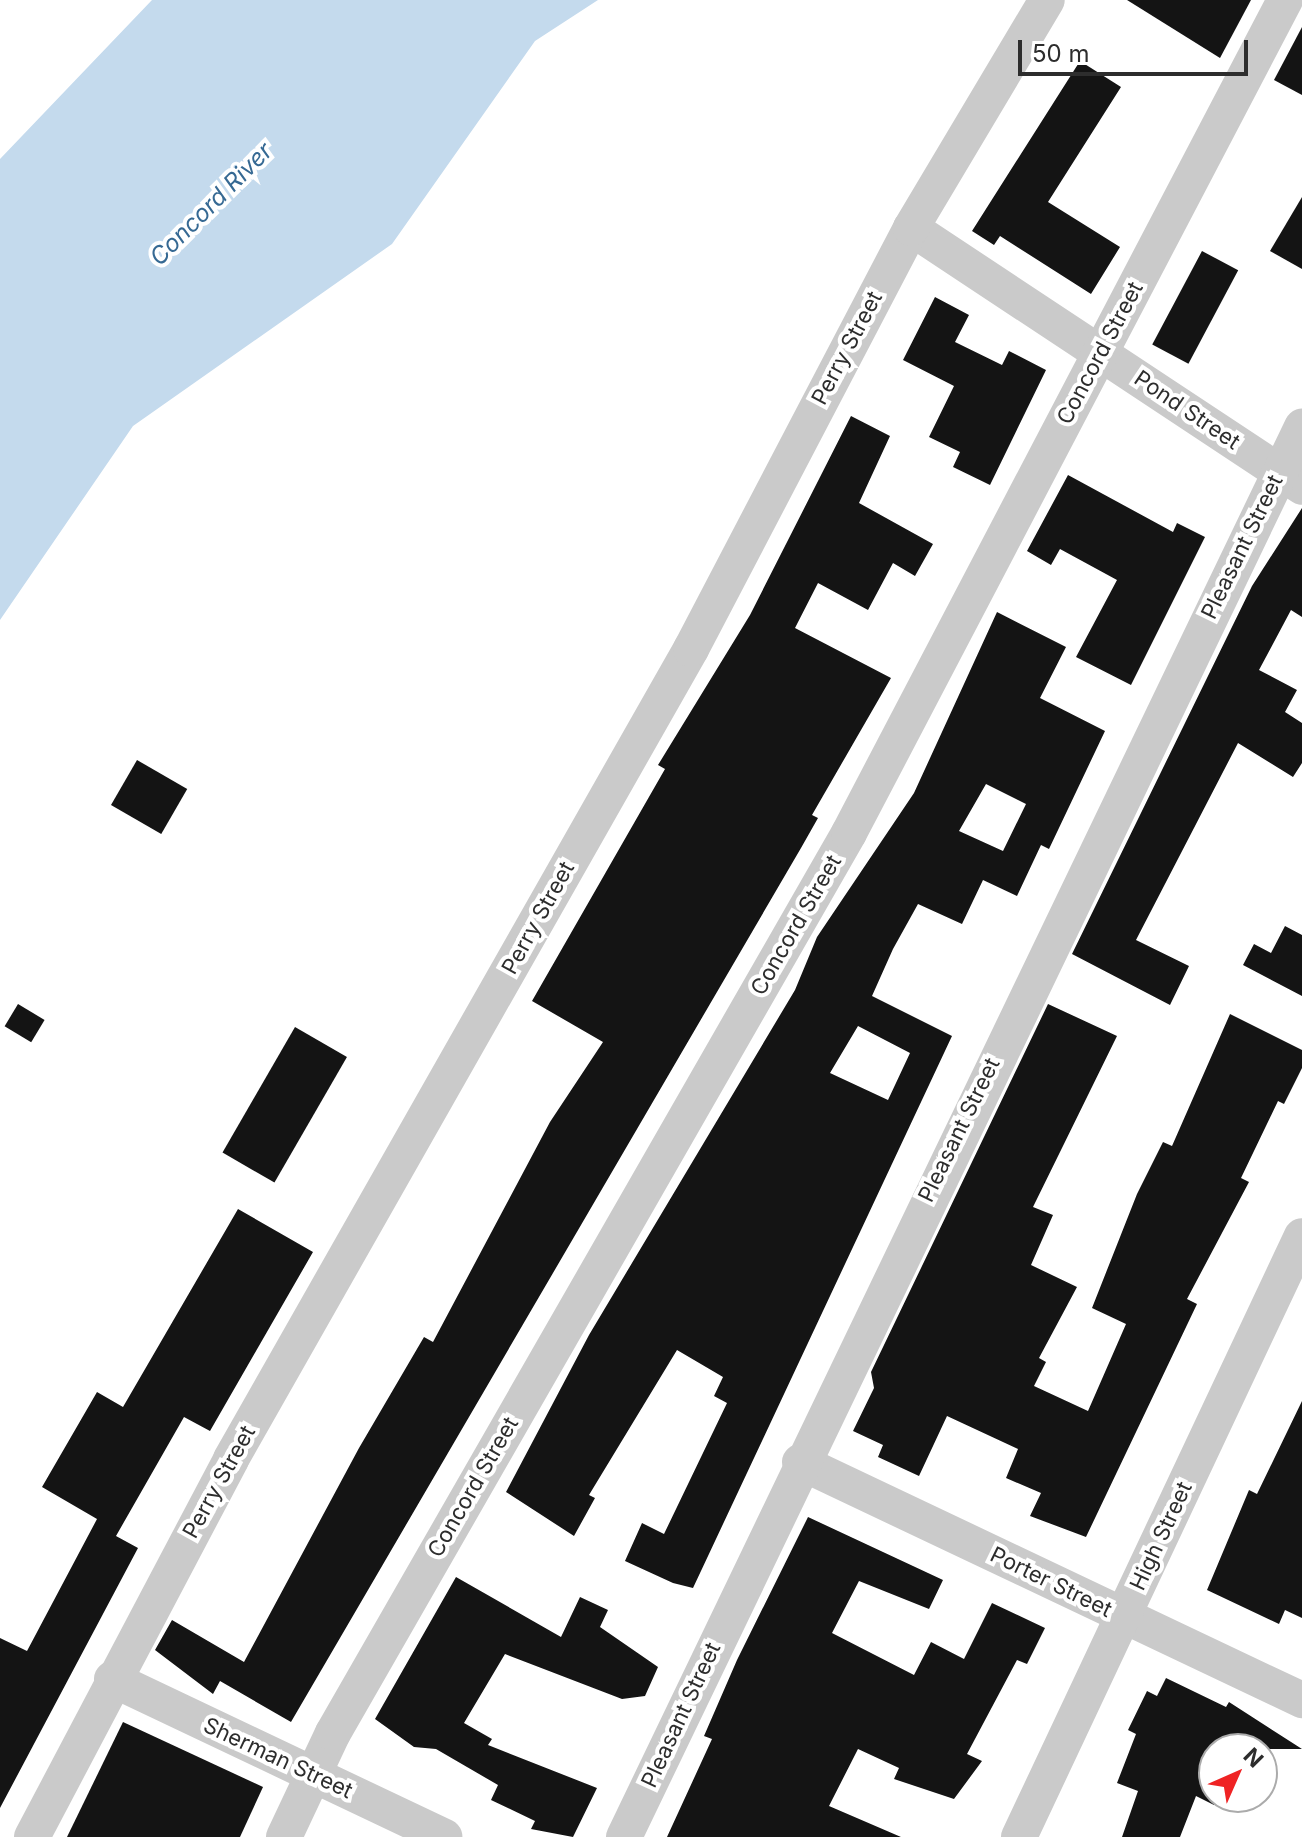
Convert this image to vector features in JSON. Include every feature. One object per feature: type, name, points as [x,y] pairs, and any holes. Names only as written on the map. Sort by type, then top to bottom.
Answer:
[{"type":"street","name":"Perry Street","points":[[32,1837],[112,1679],[691,649],[911,228],[1047,0]]},
{"type":"street","name":"Concord Street","points":[[284,1837],[313,1774],[849,833],[1285,0]]},
{"type":"street","name":"Pond Street","points":[[911,228],[1290,479]]},
{"type":"street","name":"Pleasant Street","points":[[624,1837],[800,1462],[1290,479],[1302,427]]},
{"type":"street","name":"High Street","points":[[1019,1837],[1302,1236]]},
{"type":"street","name":"Porter Street","points":[[800,1462],[1302,1700]]},
{"type":"street","name":"Sherman Street","points":[[112,1679],[444,1837]]},
{"type":"water","name":"Concord River","points":[[152,0],[598,0],[535,41],[392,244],[133,426],[0,620],[0,159]]},
{"type":"building","points":[[1127,0],[1251,0],[1220,58]]},
{"type":"building","points":[[1302,27],[1302,95],[1274,80]]},
{"type":"building","points":[[1080,61],[1121,87],[1048,202],[1120,247],[1091,294],[1000,236],[994,245],[972,231]]},
{"type":"building","points":[[1302,197],[1302,269],[1270,251]]},
{"type":"building","points":[[1202,251],[1238,270],[1188,364],[1152,345]]},
{"type":"building","points":[[935,297],[969,315],[955,342],[1002,365],[1009,351],[1046,370],[990,485],[953,467],[960,452],[929,437],[954,386],[903,360]]},
{"type":"building","points":[[851,416],[890,436],[859,503],[933,544],[915,576],[893,563],[868,610],[818,583],[795,628],[891,678],[812,815],[818,818],[801,848],[291,1722],[220,1681],[213,1694],[155,1650],[172,1620],[244,1662],[359,1448],[424,1337],[433,1342],[550,1122],[603,1042],[532,1001],[665,769],[658,765],[750,615]]},
{"type":"building","points":[[1068,475],[1173,532],[1177,523],[1205,537],[1131,685],[1076,657],[1117,580],[1060,549],[1051,565],[1027,551]]},
{"type":"building","points":[[1302,508],[1302,617],[1291,610],[1259,670],[1297,690],[1285,712],[1302,723],[1302,763],[1293,777],[1238,743],[1136,940],[1189,966],[1170,1005],[1072,954],[1252,586]]},
{"type":"building","points":[[997,612],[1066,647],[1040,698],[1105,731],[1049,849],[1041,845],[1017,896],[983,880],[962,924],[918,904],[893,949],[872,996],[952,1036],[693,1588],[673,1583],[625,1561],[642,1523],[664,1534],[727,1403],[714,1396],[723,1377],[677,1350],[589,1495],[595,1498],[574,1536],[506,1492],[589,1335],[795,990],[817,937],[914,793]],"holes":[[[986,784],[1026,804],[1003,851],[959,831]],[[858,1026],[910,1053],[888,1100],[830,1073]]]},
{"type":"building","points":[[137,760],[187,789],[161,834],[111,805]]},
{"type":"building","points":[[1285,926],[1302,935],[1302,996],[1243,965],[1254,944],[1271,953]]},
{"type":"building","points":[[18,1004],[45,1020],[31,1042],[5,1026]]},
{"type":"building","points":[[1048,1004],[1117,1036],[1033,1207],[1053,1215],[1031,1265],[1077,1287],[1039,1358],[1046,1362],[1034,1386],[1088,1411],[1126,1324],[1092,1308],[1137,1194],[1163,1142],[1172,1146],[1230,1014],[1302,1050],[1302,1068],[1284,1104],[1278,1101],[1241,1178],[1249,1182],[1187,1299],[1197,1304],[1086,1537],[1030,1516],[1041,1493],[1006,1478],[1018,1449],[947,1416],[919,1476],[878,1457],[883,1445],[853,1431],[874,1388],[871,1372]]},
{"type":"building","points":[[295,1027],[347,1057],[274,1183],[222,1153]]},
{"type":"building","points":[[238,1209],[313,1252],[210,1431],[184,1417],[116,1536],[138,1548],[0,1808],[0,1638],[27,1651],[97,1519],[42,1487],[97,1392],[123,1407]]},
{"type":"building","points":[[1302,1401],[1302,1618],[1285,1610],[1279,1624],[1207,1590],[1249,1490],[1257,1494]]},
{"type":"building","points":[[808,1517],[943,1580],[929,1609],[859,1581],[832,1633],[914,1675],[931,1642],[964,1659],[992,1603],[1045,1628],[1027,1664],[1017,1660],[967,1754],[982,1761],[954,1799],[894,1779],[899,1768],[858,1749],[829,1806],[901,1837],[667,1837],[712,1739],[704,1736],[737,1660]]},
{"type":"building","points":[[456,1577],[561,1637],[580,1597],[608,1610],[600,1627],[658,1667],[645,1696],[622,1699],[505,1654],[464,1723],[492,1739],[488,1745],[597,1788],[573,1837],[531,1829],[535,1821],[491,1800],[498,1785],[436,1749],[414,1747],[375,1719]]},
{"type":"building","points":[[1166,1678],[1226,1707],[1229,1702],[1277,1733],[1198,1733],[1198,1797],[1180,1837],[1122,1837],[1138,1791],[1117,1783],[1136,1734],[1128,1730],[1147,1691],[1157,1696]]},
{"type":"building","points":[[123,1722],[263,1787],[240,1837],[67,1837]]},
{"type":"building","points":[[1278,1734],[1302,1749],[1278,1749]]}]
